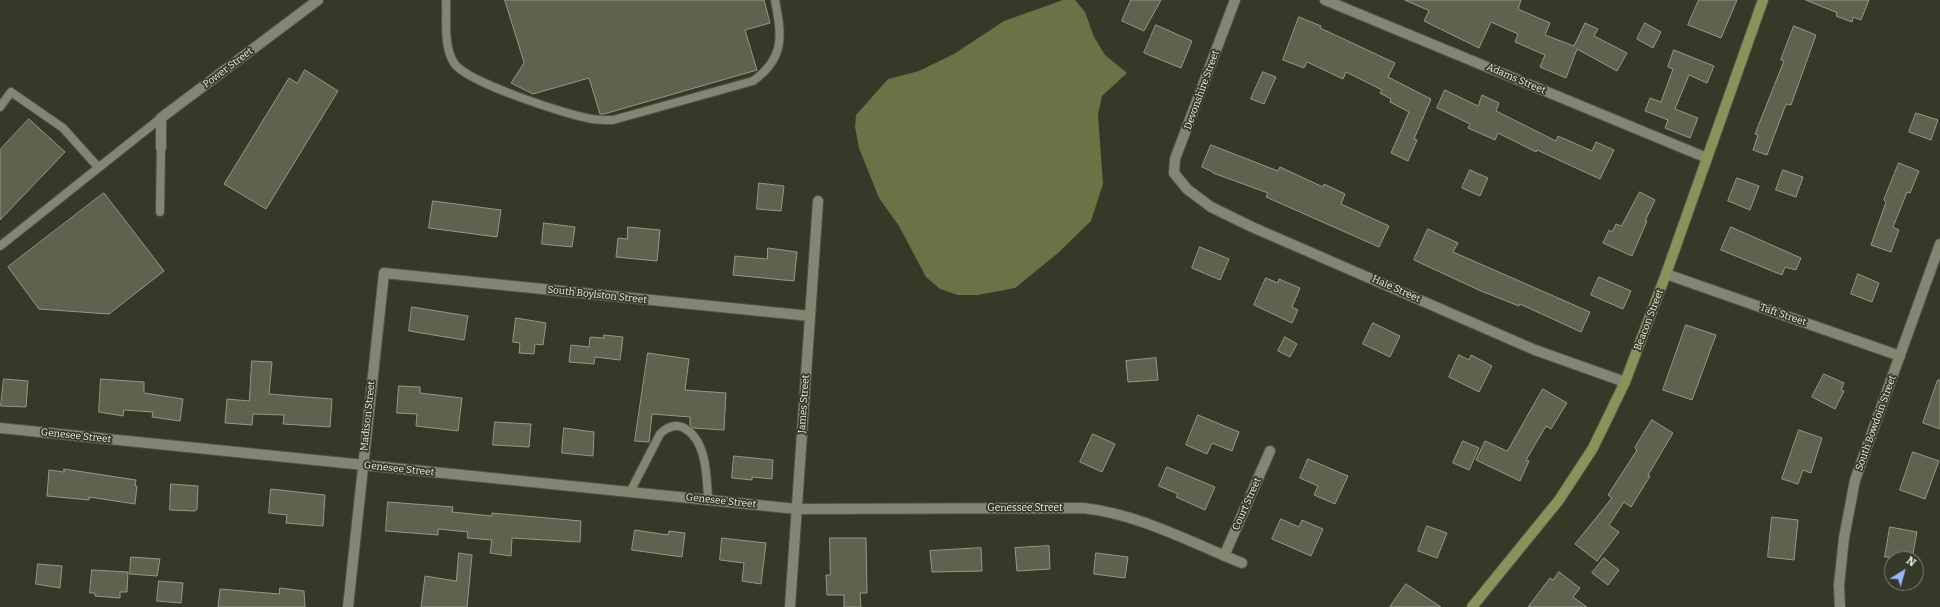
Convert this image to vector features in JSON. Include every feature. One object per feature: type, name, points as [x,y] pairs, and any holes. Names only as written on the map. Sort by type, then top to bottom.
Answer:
[{"type":"main road","name":"Beacon Street","points":[[1472,607],[1577,475],[1594,448],[1625,382],[1666,274],[1763,0]]},
{"type":"street","name":"Power Street","points":[[161,118],[318,0]]},
{"type":"street","name":"Devonshire Street","points":[[1178,178],[1174,173],[1175,159],[1235,0]]},
{"type":"street","name":"Adams Street","points":[[1325,0],[1707,158]]},
{"type":"street","points":[[161,118],[161,148]]},
{"type":"street","name":"Hale Street","points":[[1178,178],[1187,189],[1211,207],[1252,227],[1535,350],[1625,382]]},
{"type":"street","name":"James Street","points":[[790,607],[818,201]]},
{"type":"street","name":"South Bowdoin Street","points":[[1840,607],[1839,585],[1844,538],[1855,480],[1940,244]]},
{"type":"street","name":"South Boylston Street","points":[[384,273],[810,316]]},
{"type":"street","name":"Madison Street","points":[[348,607],[384,273]]},
{"type":"street","name":"Taft Street","points":[[1666,274],[1900,356]]},
{"type":"street","name":"Genesee Street","points":[[0,428],[797,509]]},
{"type":"street","name":"Court Street","points":[[1224,556],[1270,451]]},
{"type":"street","name":"Genessee Street","points":[[797,509],[1083,508],[1103,510],[1146,524],[1242,563]]},
{"type":"lane","points":[[446,0],[450,56],[454,65],[462,71],[482,82],[560,111],[593,119],[613,120],[754,81],[762,75],[776,58],[779,47],[780,30],[775,0]]},
{"type":"lane","points":[[0,107],[11,92],[63,128],[98,167]]},
{"type":"lane","points":[[0,246],[161,118]]},
{"type":"lane","points":[[160,212],[161,148]]},
{"type":"lane","points":[[630,492],[660,434],[668,427],[678,426],[688,431],[700,449],[706,472],[708,500]]},
{"type":"shaded area","points":[[1063,0],[1075,0],[1085,12],[1094,37],[1105,55],[1127,73],[1102,96],[1098,115],[1103,184],[1091,221],[1058,253],[1015,288],[978,295],[958,295],[940,289],[926,277],[899,226],[879,198],[859,148],[855,127],[856,115],[888,79],[919,71],[954,54],[1004,21]]},
{"type":"building","points":[[505,0],[764,0],[770,23],[745,30],[757,70],[600,114],[589,78],[533,94],[511,83],[524,63]]},
{"type":"building","points":[[1131,0],[1161,0],[1144,31],[1122,21]]},
{"type":"building","points":[[1405,0],[1521,0],[1518,9],[1550,23],[1545,35],[1574,46],[1585,23],[1598,29],[1594,36],[1627,53],[1617,71],[1577,49],[1566,78],[1540,67],[1545,55],[1515,42],[1518,34],[1491,22],[1479,48],[1424,21],[1429,11]]},
{"type":"building","points":[[1699,0],[1737,0],[1721,38],[1688,25]]},
{"type":"building","points":[[1806,0],[1869,0],[1861,20],[1853,17],[1852,22],[1836,16],[1837,13]]},
{"type":"building","points":[[1299,17],[1321,26],[1320,28],[1395,63],[1388,77],[1431,99],[1414,139],[1417,140],[1408,161],[1391,153],[1409,112],[1390,102],[1391,99],[1380,93],[1382,90],[1346,72],[1343,79],[1307,62],[1304,68],[1283,60]]},
{"type":"building","points":[[1645,23],[1661,32],[1653,48],[1637,39]]},
{"type":"building","points":[[1156,25],[1192,41],[1181,68],[1144,53]]},
{"type":"building","points":[[1794,26],[1816,35],[1791,105],[1786,104],[1767,155],[1753,150],[1758,135],[1755,134],[1784,61],[1781,60]]},
{"type":"building","points":[[1674,50],[1714,66],[1707,83],[1689,75],[1675,109],[1698,118],[1690,138],[1665,128],[1668,120],[1645,111],[1650,98],[1661,102],[1673,69],[1668,67]]},
{"type":"building","points":[[305,70],[338,91],[266,209],[224,184],[289,78],[297,83]]},
{"type":"building","points":[[1263,72],[1276,77],[1264,104],[1251,99]]},
{"type":"building","points":[[1445,90],[1478,106],[1482,95],[1499,103],[1496,111],[1556,141],[1558,136],[1592,151],[1596,142],[1614,150],[1600,179],[1537,150],[1536,152],[1498,133],[1495,140],[1468,128],[1470,124],[1437,108]]},
{"type":"building","points":[[1916,113],[1938,120],[1931,140],[1909,132]]},
{"type":"building","points":[[29,119],[65,152],[0,220],[0,150]]},
{"type":"building","points":[[1211,145],[1278,171],[1280,167],[1323,187],[1324,184],[1345,194],[1341,204],[1389,226],[1379,247],[1266,197],[1268,193],[1213,173],[1202,167]]},
{"type":"building","points":[[1899,163],[1919,171],[1910,193],[1907,192],[1893,227],[1899,230],[1891,252],[1871,245],[1886,202],[1884,200]]},
{"type":"building","points":[[1470,170],[1488,178],[1480,196],[1462,188]]},
{"type":"building","points":[[1783,170],[1803,177],[1796,197],[1776,190]]},
{"type":"building","points":[[1737,178],[1759,186],[1750,210],[1728,201]]},
{"type":"building","points":[[759,183],[784,186],[781,211],[757,209]]},
{"type":"building","points":[[1640,192],[1655,200],[1645,221],[1647,221],[1632,256],[1603,243],[1609,230],[1612,232],[1616,224],[1621,226]]},
{"type":"building","points":[[104,193],[164,271],[109,314],[39,309],[8,267]]},
{"type":"building","points":[[433,201],[501,210],[497,237],[429,228]]},
{"type":"building","points":[[544,223],[575,227],[572,247],[542,244]]},
{"type":"building","points":[[628,227],[660,230],[657,261],[616,257],[618,238],[627,239]]},
{"type":"building","points":[[1731,227],[1801,258],[1796,270],[1785,267],[1782,275],[1721,250]]},
{"type":"building","points":[[1428,229],[1458,243],[1453,252],[1590,312],[1581,332],[1520,304],[1519,306],[1481,291],[1414,260]]},
{"type":"building","points":[[1200,247],[1229,259],[1220,280],[1192,268]]},
{"type":"building","points":[[768,248],[797,252],[794,281],[733,275],[735,256],[767,259]]},
{"type":"building","points":[[1858,274],[1879,283],[1872,302],[1851,294]]},
{"type":"building","points":[[1599,277],[1631,291],[1623,309],[1591,295]]},
{"type":"building","points":[[1266,278],[1278,283],[1279,279],[1300,288],[1292,307],[1298,310],[1292,323],[1254,305]]},
{"type":"building","points":[[412,307],[468,316],[464,340],[409,331]]},
{"type":"building","points":[[516,318],[546,323],[543,345],[535,344],[534,354],[519,353],[520,343],[513,342]]},
{"type":"building","points":[[1373,323],[1400,336],[1390,357],[1363,344]]},
{"type":"building","points":[[1686,325],[1716,335],[1692,400],[1663,390]]},
{"type":"building","points":[[604,335],[623,337],[620,360],[595,357],[594,364],[569,362],[571,345],[589,347],[590,337],[604,338]]},
{"type":"building","points":[[1285,337],[1297,344],[1290,357],[1278,351]]},
{"type":"building","points":[[648,353],[689,359],[685,390],[726,393],[724,430],[693,428],[690,425],[690,417],[652,414],[649,442],[635,441]]},
{"type":"building","points":[[1459,355],[1469,360],[1471,355],[1492,366],[1479,392],[1449,377]]},
{"type":"building","points":[[1156,358],[1158,380],[1128,382],[1126,361]]},
{"type":"building","points":[[252,361],[272,362],[269,394],[332,399],[330,427],[283,424],[284,415],[253,414],[252,425],[225,423],[227,399],[249,401]]},
{"type":"building","points":[[1824,374],[1844,383],[1841,390],[1844,391],[1835,409],[1812,397]]},
{"type":"building","points":[[4,379],[28,381],[26,407],[1,406]]},
{"type":"building","points":[[101,379],[144,382],[144,393],[183,399],[180,421],[152,417],[153,412],[124,410],[123,416],[99,412]]},
{"type":"building","points":[[1938,380],[1940,380],[1940,429],[1923,423]]},
{"type":"building","points":[[399,386],[420,387],[420,393],[462,398],[458,431],[416,426],[417,414],[397,413]]},
{"type":"building","points":[[1543,389],[1567,403],[1551,429],[1546,426],[1526,460],[1529,461],[1520,481],[1476,460],[1485,441],[1507,451]]},
{"type":"building","points":[[1198,415],[1239,432],[1232,451],[1212,443],[1207,454],[1186,445]]},
{"type":"building","points":[[1652,420],[1673,433],[1648,475],[1650,476],[1631,507],[1624,502],[1609,525],[1619,532],[1597,561],[1575,544],[1612,498],[1608,495],[1637,450],[1635,448]]},
{"type":"building","points":[[495,422],[531,424],[529,447],[493,445]]},
{"type":"building","points":[[564,428],[594,432],[593,456],[562,453]]},
{"type":"building","points":[[1799,430],[1822,438],[1811,473],[1803,470],[1798,484],[1782,479]]},
{"type":"building","points":[[1093,434],[1115,444],[1102,472],[1080,462]]},
{"type":"building","points":[[1463,441],[1479,448],[1469,470],[1453,463]]},
{"type":"building","points":[[1913,452],[1939,461],[1925,499],[1900,490]]},
{"type":"building","points":[[734,456],[773,460],[772,479],[752,477],[752,480],[732,478]]},
{"type":"building","points":[[1308,459],[1348,476],[1335,504],[1314,495],[1318,486],[1300,478]]},
{"type":"building","points":[[1167,467],[1215,487],[1205,510],[1176,497],[1178,494],[1159,486]]},
{"type":"building","points":[[64,469],[136,480],[135,486],[137,486],[135,504],[89,497],[89,500],[47,496],[49,470],[64,472]]},
{"type":"building","points":[[171,484],[198,486],[197,509],[195,511],[170,510]]},
{"type":"building","points":[[271,489],[325,495],[323,526],[286,523],[287,515],[269,513]]},
{"type":"building","points":[[388,502],[453,507],[452,512],[492,516],[492,513],[581,521],[580,542],[512,538],[511,556],[490,553],[492,540],[467,538],[468,532],[438,529],[438,535],[386,531]]},
{"type":"building","points":[[1772,517],[1798,520],[1794,560],[1768,557]]},
{"type":"building","points":[[1281,519],[1299,527],[1302,520],[1323,529],[1311,556],[1272,539]]},
{"type":"building","points":[[1427,526],[1447,533],[1437,558],[1418,551]]},
{"type":"building","points":[[1890,527],[1917,532],[1913,551],[1886,551]]},
{"type":"building","points":[[635,530],[668,535],[669,531],[685,533],[682,557],[632,550]]},
{"type":"building","points":[[722,538],[766,543],[761,584],[742,581],[744,563],[720,560]]},
{"type":"building","points":[[830,538],[866,538],[867,593],[860,593],[861,607],[844,607],[844,595],[827,595],[826,575],[830,575]]},
{"type":"building","points":[[1049,546],[1050,569],[1017,571],[1015,548]]},
{"type":"building","points":[[981,548],[982,571],[932,572],[930,551]]},
{"type":"building","points":[[459,553],[472,555],[467,607],[421,607],[425,576],[456,581]]},
{"type":"building","points":[[1096,553],[1128,557],[1125,578],[1094,574]]},
{"type":"building","points":[[131,557],[160,559],[157,576],[130,574]]},
{"type":"building","points":[[1604,558],[1619,570],[1608,585],[1592,573]]},
{"type":"building","points":[[38,564],[62,566],[60,588],[36,584]]},
{"type":"building","points":[[92,570],[128,572],[127,592],[120,592],[120,598],[95,596],[95,593],[90,593]]},
{"type":"building","points":[[1559,572],[1580,588],[1573,597],[1587,607],[1528,607],[1550,578],[1553,580]]},
{"type":"building","points":[[159,581],[183,583],[181,603],[157,601]]},
{"type":"building","points":[[1406,584],[1441,607],[1390,607]]},
{"type":"building","points":[[280,588],[304,591],[305,607],[218,607],[220,589],[279,594]]}]
